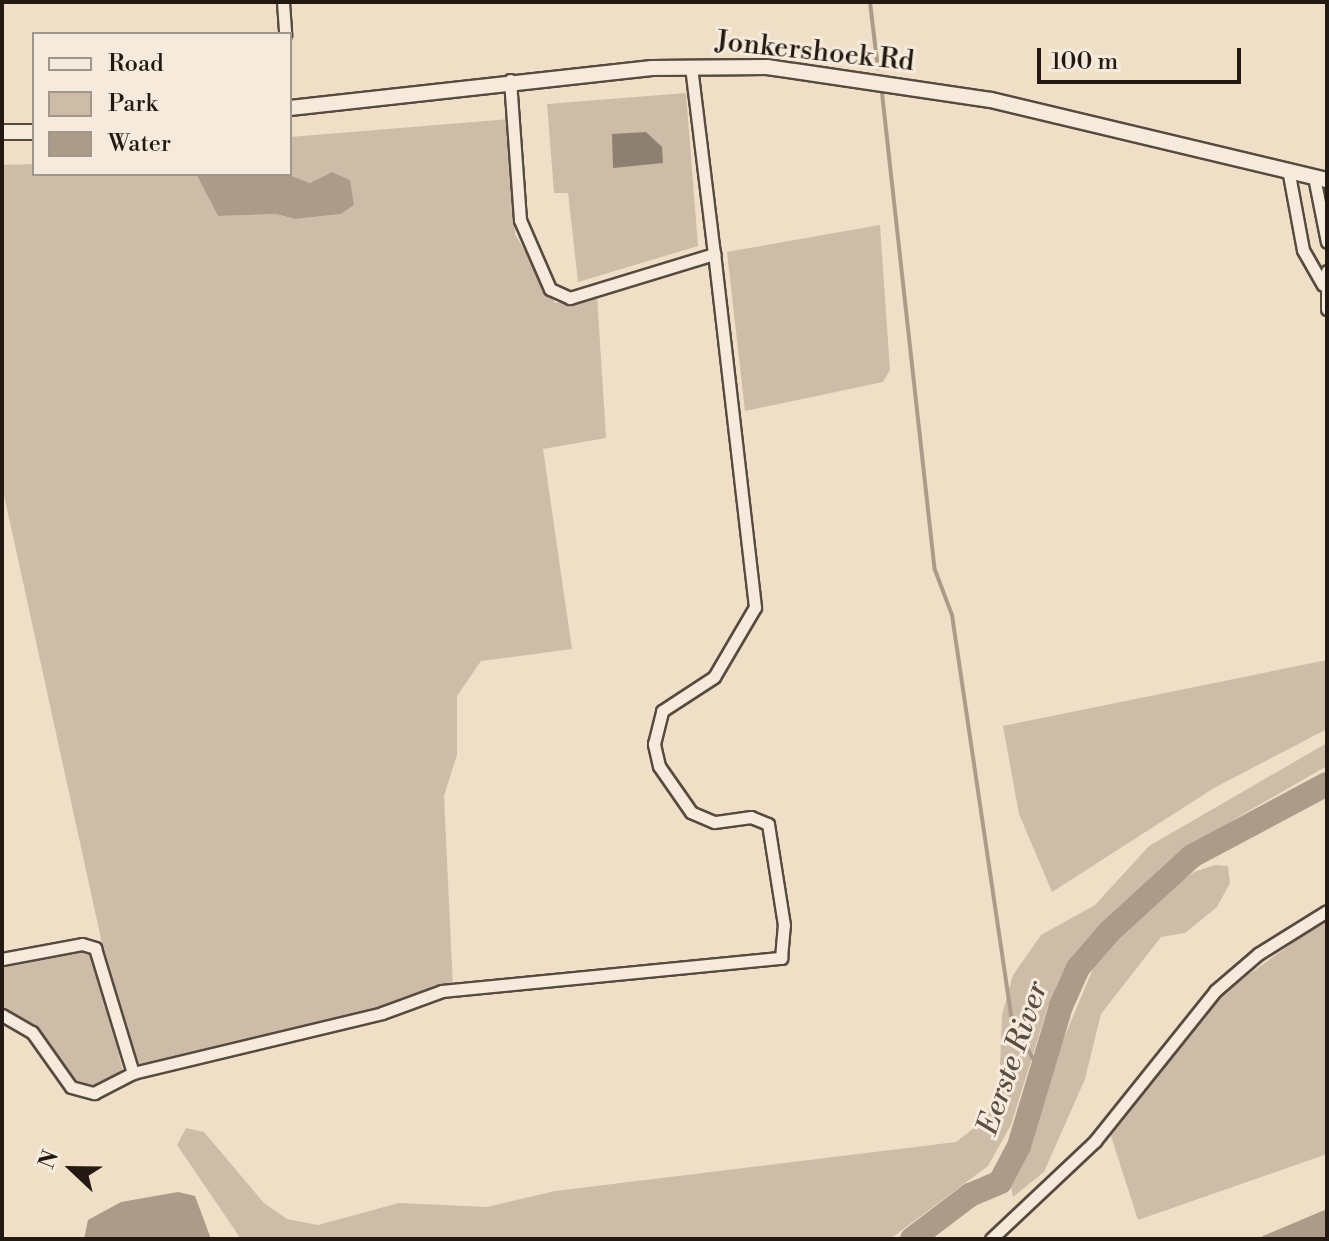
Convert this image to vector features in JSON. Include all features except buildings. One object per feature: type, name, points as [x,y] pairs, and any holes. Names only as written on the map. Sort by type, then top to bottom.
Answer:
[{"type":"street","points":[[283,2],[285,32]]},
{"type":"street","points":[[2,1015],[32,1032],[71,1087],[94,1093],[133,1073],[382,1013],[442,991],[784,955],[768,824],[751,817],[714,822],[691,812],[659,766],[654,744],[662,711],[714,677],[755,607],[691,66]]},
{"type":"street","name":"Jonkershoek Rd","points":[[292,108],[510,80],[691,66],[767,67],[991,100],[1321,179]]},
{"type":"street","points":[[510,80],[520,220],[556,297],[604,289],[714,254]]},
{"type":"street","points":[[2,132],[32,132]]},
{"type":"street","points":[[1288,169],[1303,250],[1325,289]]},
{"type":"street","points":[[1321,179],[1327,242]]},
{"type":"street","points":[[1327,271],[1327,309]]},
{"type":"street","points":[[991,1239],[1095,1141],[1215,991],[1258,954],[1327,911]]},
{"type":"street","points":[[2,959],[82,944],[95,948],[133,1073]]},
{"type":"green space","points":[[686,93],[698,246],[578,282],[568,193],[554,193],[547,104]]},
{"type":"green space","points":[[510,119],[515,234],[555,303],[597,295],[606,438],[543,449],[572,649],[481,661],[457,696],[457,755],[444,796],[453,987],[377,1011],[135,1068],[124,1044],[2,486],[2,165],[32,164],[32,176],[197,176],[218,216],[276,214],[295,219],[341,214],[354,205],[349,180],[332,172],[310,183],[292,176],[292,137]]},
{"type":"green space","points":[[880,225],[890,370],[883,382],[745,411],[727,252]]},
{"type":"green space","points":[[1327,660],[1327,729],[1214,788],[1052,892],[1019,814],[1003,726]]},
{"type":"green space","points":[[1327,743],[1327,766],[1233,820],[1131,899],[1048,1006],[1011,1125],[988,1166],[890,1239],[241,1239],[177,1145],[186,1128],[204,1132],[264,1203],[287,1219],[318,1225],[399,1203],[487,1207],[555,1191],[956,1142],[978,1125],[999,1091],[1002,1015],[1013,975],[1041,935],[1095,905],[1149,846]]},
{"type":"green space","points":[[1215,865],[1228,866],[1230,883],[1217,907],[1185,933],[1161,937],[1101,1014],[1085,1079],[1044,1172],[1013,1197],[1011,1186],[1048,1076],[1095,964],[1148,905],[1194,872]]},
{"type":"green space","points":[[1327,918],[1327,1154],[1138,1220],[1110,1133],[1223,993]]},
{"type":"green space","points":[[86,948],[96,958],[124,1076],[95,1090],[77,1085],[2,1011],[2,963]]},
{"type":"water","points":[[332,172],[350,180],[354,205],[341,214],[295,219],[276,214],[218,216],[197,176],[292,176],[310,183]]},
{"type":"water","points":[[178,1192],[195,1196],[211,1239],[84,1239],[88,1220],[121,1202]]},
{"type":"water","points":[[1327,1209],[1327,1239],[1260,1239],[1263,1236]]},
{"type":"waterway","points":[[870,2],[878,69]]},
{"type":"waterway","points":[[882,93],[935,570],[952,615],[1012,1021],[1040,1071]]},
{"type":"waterway","name":"Eerste River","points":[[912,1239],[970,1195],[1000,1182],[1019,1146],[1061,1006],[1078,968],[1110,931],[1192,856],[1327,784]]}]
